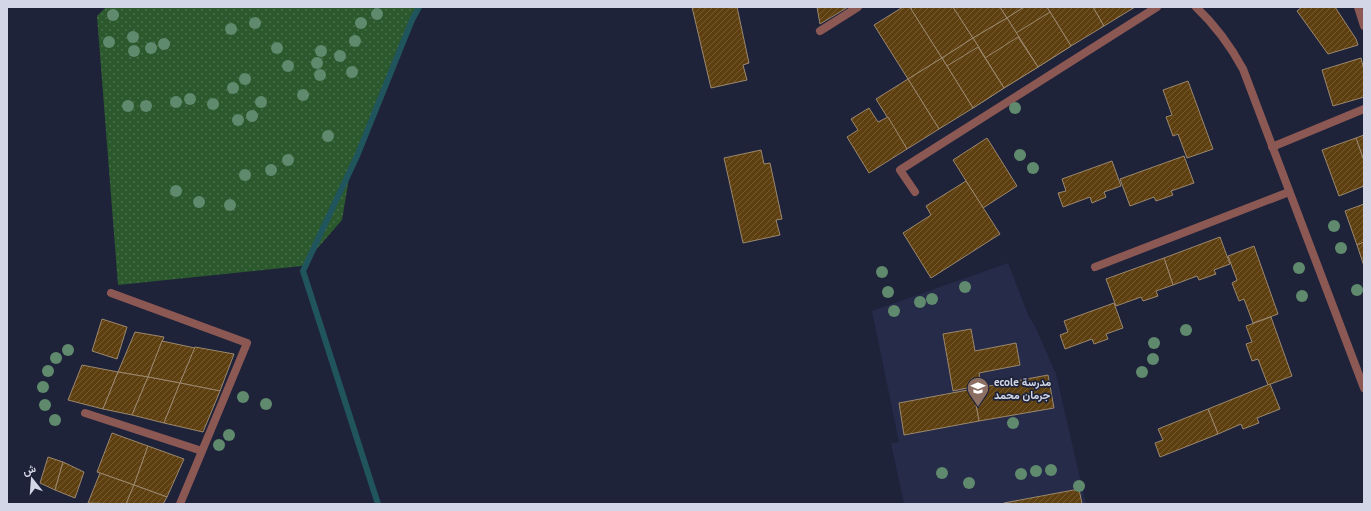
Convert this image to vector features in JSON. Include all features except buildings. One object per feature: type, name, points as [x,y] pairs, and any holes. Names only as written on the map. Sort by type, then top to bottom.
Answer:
[{"type":"street","points":[[820,31],[858,7]]},
{"type":"street","points":[[915,192],[900,170],[1157,7]]},
{"type":"street","points":[[1196,7],[1216,27],[1234,53],[1243,70],[1364,388]]},
{"type":"street","points":[[1358,7],[1364,26]]},
{"type":"street","points":[[1272,147],[1364,109]]},
{"type":"street","points":[[1095,267],[1289,192]]},
{"type":"street","points":[[111,293],[247,343],[180,504]]},
{"type":"street","points":[[85,413],[202,450]]},
{"type":"shaded area","name":"ecole مدرسة جرمان محمد","points":[[1008,263],[1029,317],[1035,326],[1056,374],[1086,504],[904,504],[891,443],[899,442],[872,311]]},
{"type":"green space","points":[[106,7],[417,7],[350,172],[342,220],[302,266],[118,285],[97,16]]},
{"type":"waterway","points":[[378,504],[303,271],[357,156],[412,20],[419,7]]},
{"type":"place","name":"ecole مدرسة جرمان محمد","points":[[978,408]]}]
